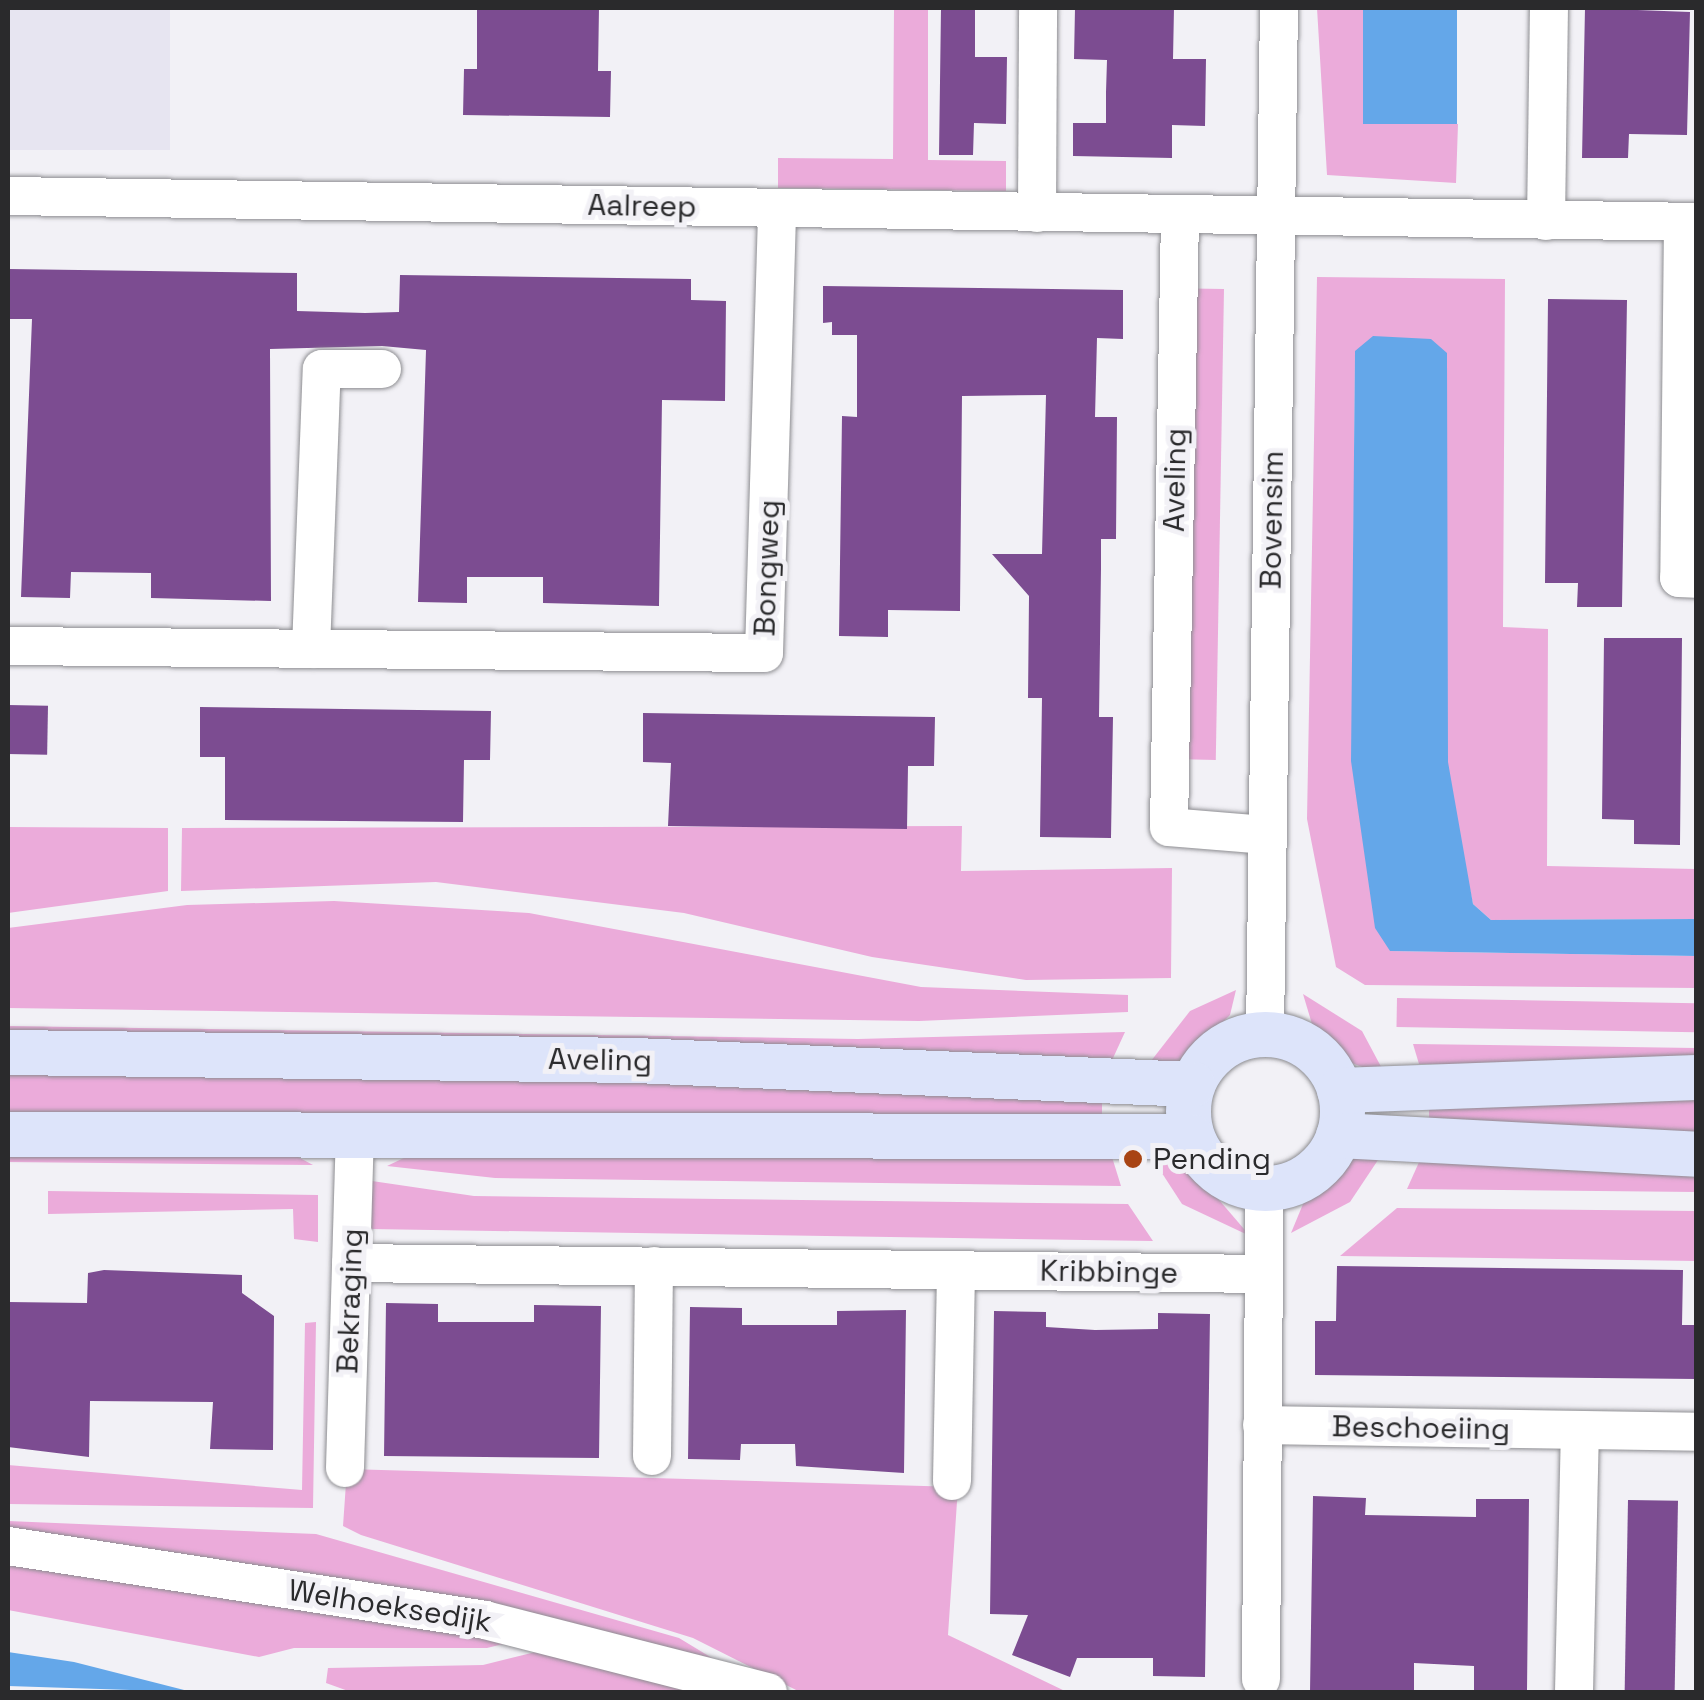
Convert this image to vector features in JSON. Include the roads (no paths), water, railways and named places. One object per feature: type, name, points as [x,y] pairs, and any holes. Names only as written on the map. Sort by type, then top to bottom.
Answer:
[{"type":"main road","points":[[1265,1033],[1303,1044],[1339,1090],[1338,1135],[1302,1178],[1264,1188],[1220,1173],[1191,1136],[1192,1084],[1213,1054],[1265,1033]]},
{"type":"main road","name":"Aveling","points":[[8,1052],[635,1060],[1192,1084]]},
{"type":"main road","points":[[1339,1090],[1696,1077]]},
{"type":"main road","points":[[8,1134],[1191,1136]]},
{"type":"main road","points":[[1338,1135],[1696,1154]]},
{"type":"street","points":[[1037,213],[1038,8]]},
{"type":"street","name":"Bovensim","points":[[1265,1033],[1279,8]]},
{"type":"street","points":[[1546,220],[1549,8]]},
{"type":"street","name":"Aalreep","points":[[8,196],[1690,222]]},
{"type":"street","name":"Bongweg","points":[[8,646],[764,653],[777,208]]},
{"type":"street","name":"Aveling","points":[[1180,215],[1169,827],[1268,835]]},
{"type":"street","points":[[1690,222],[1679,578],[1696,579]]},
{"type":"street","points":[[310,649],[322,369],[382,369]]},
{"type":"street","name":"Bekraging","points":[[345,1468],[355,1134]]},
{"type":"street","points":[[1261,1680],[1264,1188]]},
{"type":"street","name":"Kribbinge","points":[[351,1263],[1262,1274]]},
{"type":"street","points":[[652,1456],[654,1266]]},
{"type":"street","points":[[952,1481],[956,1271]]},
{"type":"street","name":"Beschoeiing","points":[[1262,1426],[1696,1432]]},
{"type":"street","points":[[1574,1692],[1580,1430]]},
{"type":"street","name":"Welhoeksedijk","points":[[8,1546],[484,1620],[768,1692]]},
{"type":"water","points":[[1363,8],[1457,8],[1457,124],[1363,124]]},
{"type":"water","points":[[1373,336],[1431,339],[1447,353],[1448,762],[1473,904],[1491,920],[1696,919],[1696,956],[1390,951],[1375,928],[1351,761],[1355,351]]},
{"type":"water","points":[[8,1652],[74,1662],[192,1692],[8,1686]]},
{"type":"place","name":"Pending","points":[[1133,1159]]}]
